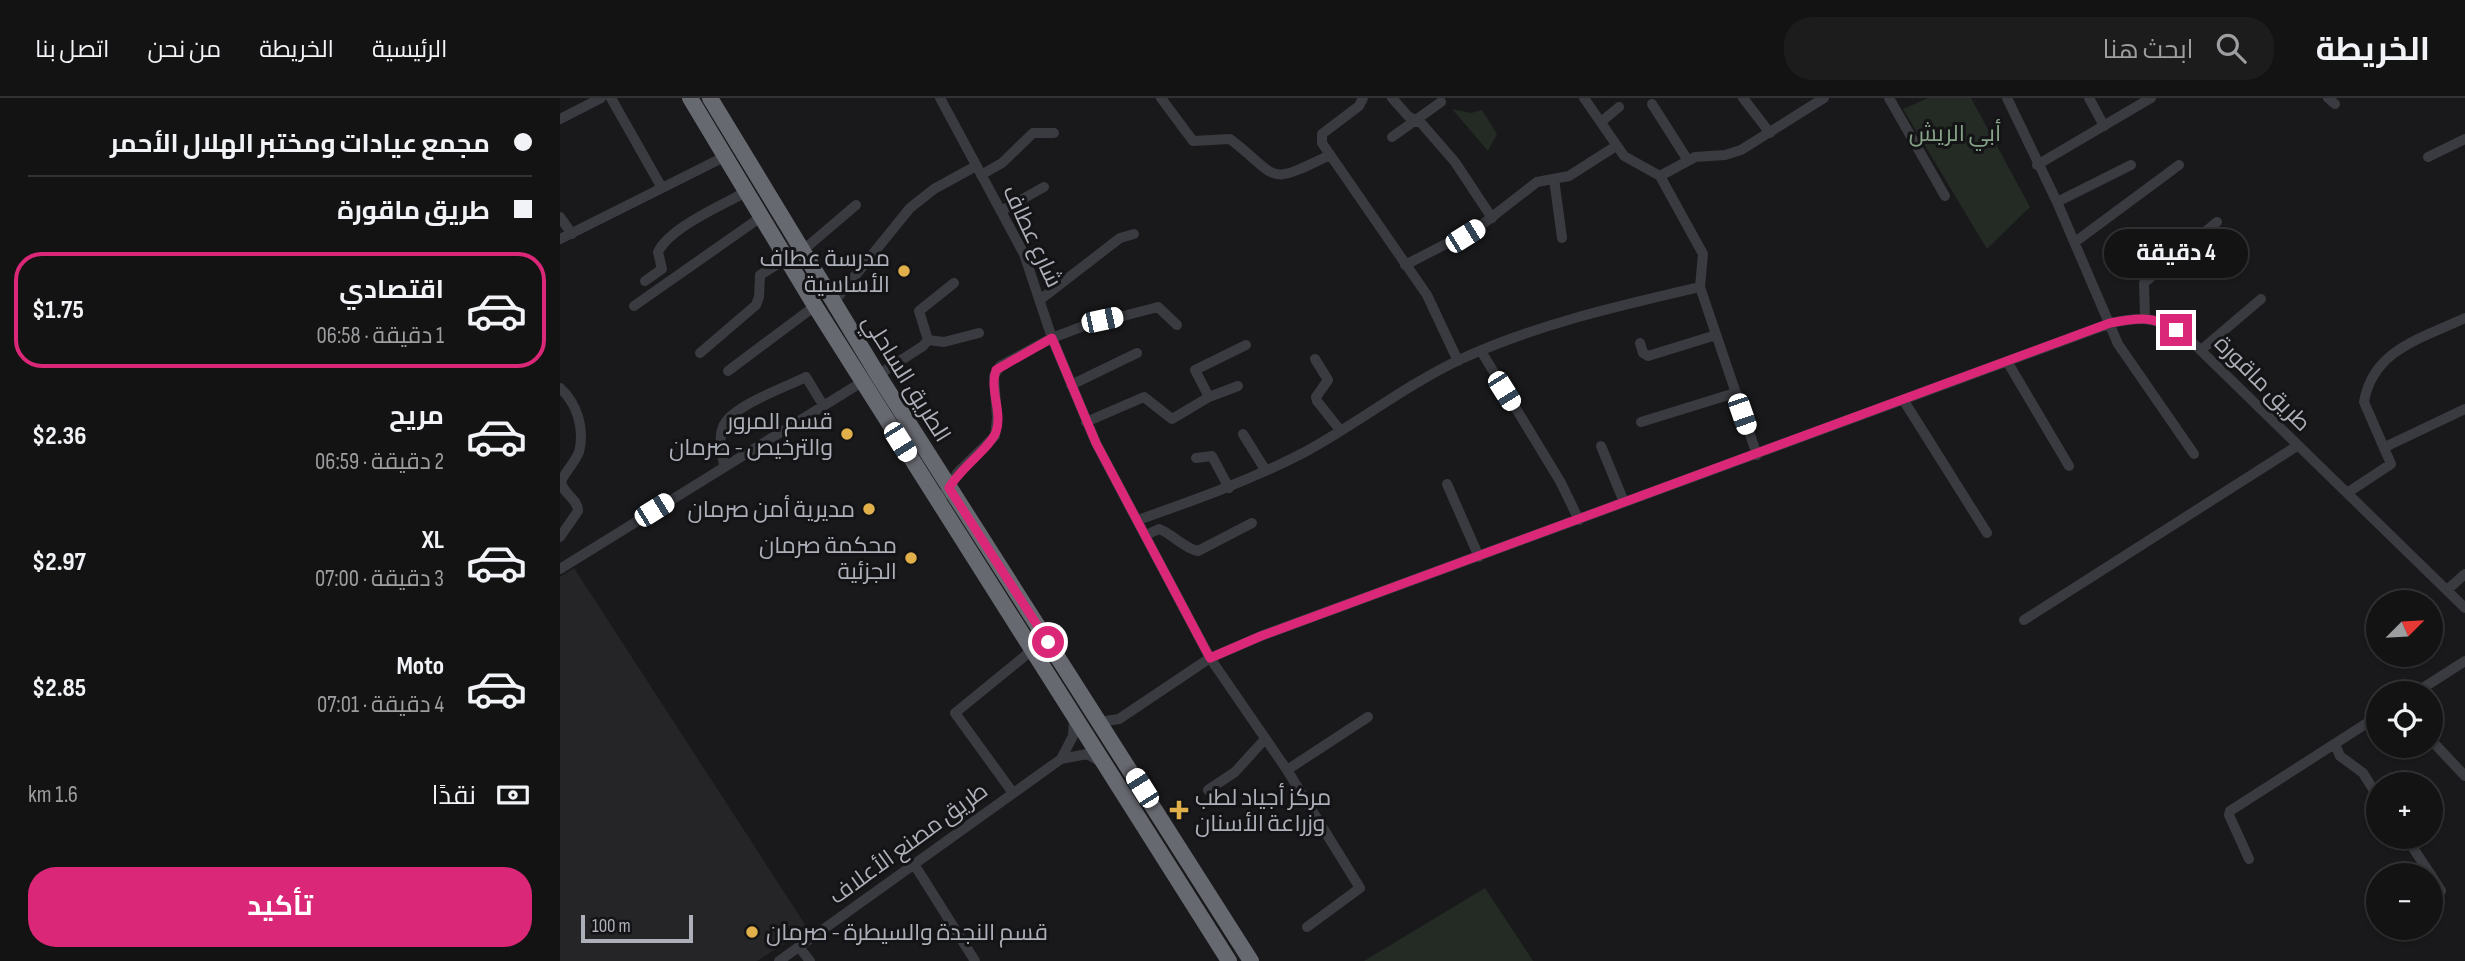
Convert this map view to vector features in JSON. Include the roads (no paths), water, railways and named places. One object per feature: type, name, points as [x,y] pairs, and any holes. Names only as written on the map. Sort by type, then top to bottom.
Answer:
[{"type":"highway","name":"الطريق الساحلي","points":[[691,98],[815,306],[949,488],[1115,744],[1251,961]]},
{"type":"highway","name":"الطريق الساحلي","points":[[710,98],[833,303],[870,378],[938,503],[1229,961]]},
{"type":"street","points":[[571,98],[578,110]]},
{"type":"street","points":[[560,119],[601,98]]},
{"type":"street","points":[[611,98],[662,188]]},
{"type":"street","name":"شارع عطاف","points":[[940,98],[1024,254],[1052,338],[1086,422],[1210,658],[1287,770],[1360,888],[1307,927]]},
{"type":"street","points":[[1161,98],[1193,141],[1230,139],[1263,170],[1273,175],[1285,176],[1330,155]]},
{"type":"street","points":[[1363,98],[1359,106],[1322,134],[1322,144],[1433,304],[1458,360]]},
{"type":"street","points":[[1392,98],[1455,162],[1492,218]]},
{"type":"street","points":[[1584,98],[1616,146],[1630,160],[1660,176],[1704,258],[1700,287],[1757,455]]},
{"type":"street","points":[[1743,98],[1770,133]]},
{"type":"street","points":[[1660,176],[1687,159],[1732,153],[1770,133],[1824,98]]},
{"type":"street","points":[[1889,98],[1945,196]]},
{"type":"street","points":[[2007,98],[2057,202],[2118,344],[2194,454]]},
{"type":"street","points":[[2089,98],[2104,126]]},
{"type":"street","points":[[2037,165],[2151,98]]},
{"type":"street","points":[[1392,137],[1441,102]]},
{"type":"street","points":[[1652,104],[1687,159]]},
{"type":"street","points":[[1601,122],[1619,107]]},
{"type":"street","points":[[833,303],[910,208],[922,197],[979,170],[1002,163],[1033,133],[1054,133]]},
{"type":"street","points":[[2428,157],[2465,139]]},
{"type":"street","points":[[1405,265],[1450,244],[1492,218],[1537,182],[1569,176],[1616,146]]},
{"type":"street","points":[[560,239],[724,157]]},
{"type":"street","points":[[2057,202],[2131,165]]},
{"type":"street","points":[[2075,242],[2179,165]]},
{"type":"street","points":[[1554,179],[1562,238]]},
{"type":"street","points":[[1001,211],[1044,187]]},
{"type":"street","points":[[645,281],[662,269],[658,252],[665,242],[695,220],[746,192]]},
{"type":"street","points":[[801,252],[856,205]]},
{"type":"street","points":[[560,217],[572,234]]},
{"type":"street","points":[[634,306],[761,217]]},
{"type":"street","points":[[1100,722],[1112,722],[1131,712],[1210,658],[1261,636],[2008,363],[2110,323],[2145,318],[2144,284],[2217,222]]},
{"type":"street","points":[[1041,299],[1121,239],[1134,234]]},
{"type":"street","points":[[700,353],[756,305],[760,275],[786,259]]},
{"type":"street","points":[[928,340],[919,311],[954,283]]},
{"type":"street","points":[[1138,520],[1229,488],[1266,471],[1458,360],[1569,317],[1700,287]]},
{"type":"street","points":[[2201,350],[2261,299]]},
{"type":"street","points":[[728,371],[815,306]]},
{"type":"street","points":[[938,503],[958,472],[995,436],[998,418],[994,383],[996,370],[1052,338],[1102,320],[1158,307],[1177,325]]},
{"type":"street","name":"طريق ماقورة","points":[[2145,318],[2162,321],[2201,350],[2465,608]]},
{"type":"street","points":[[2347,493],[2389,467],[2390,461],[2385,447],[2364,402],[2381,363],[2389,354],[2465,318]]},
{"type":"street","points":[[560,569],[928,340],[944,342],[979,333]]},
{"type":"street","points":[[1640,343],[1643,353],[1648,356],[1716,335]]},
{"type":"street","points":[[1209,397],[1195,370],[1246,345]]},
{"type":"street","points":[[1481,351],[1560,481],[1579,520]]},
{"type":"street","points":[[1071,385],[1137,353]]},
{"type":"street","points":[[1315,359],[1328,380],[1316,397],[1317,401],[1340,430]]},
{"type":"street","points":[[2008,363],[2069,466]]},
{"type":"street","points":[[724,466],[720,441],[723,426],[740,409],[806,377],[823,405]]},
{"type":"street","points":[[1086,422],[1144,397],[1172,419],[1209,397],[1238,386]]},
{"type":"street","points":[[560,388],[575,405],[580,440],[577,455],[561,481],[563,489],[578,504],[578,510],[560,537]]},
{"type":"street","points":[[1641,422],[1735,393]]},
{"type":"street","points":[[1904,401],[1987,533]]},
{"type":"street","points":[[2385,447],[2465,410]]},
{"type":"street","points":[[1242,434],[1266,471]]},
{"type":"street","points":[[1601,446],[1624,502]]},
{"type":"street","points":[[2024,620],[2297,446]]},
{"type":"street","points":[[1196,458],[1212,456],[1229,488]]},
{"type":"street","points":[[1447,484],[1479,557]]},
{"type":"street","points":[[1146,535],[1159,529],[1170,533],[1190,550],[1198,551],[1252,523]]},
{"type":"street","points":[[2447,590],[2465,574]]},
{"type":"street","points":[[1013,793],[954,712],[1031,651]]},
{"type":"street","points":[[2434,681],[2465,662]]},
{"type":"street","points":[[1115,744],[1116,730],[1131,712]]},
{"type":"street","points":[[1287,770],[1368,717]]},
{"type":"street","points":[[1060,759],[1073,736],[1074,720]]},
{"type":"street","points":[[2249,859],[2229,815],[2230,811],[2366,724]]},
{"type":"street","points":[[1208,790],[1236,772],[1265,739]]},
{"type":"street","points":[[2335,744],[2340,756],[2366,778]]},
{"type":"street","points":[[2443,752],[2465,775]]},
{"type":"street","points":[[1060,759],[1087,754],[1103,764]]},
{"type":"street","name":"طريق مصنع الأعلاف","points":[[779,961],[1060,759]]},
{"type":"street","points":[[914,864],[975,961]]},
{"type":"street","points":[[799,947],[810,961]]},
{"type":"place","name":"مدرسة عطاف الأساسية","points":[[904,271]]},
{"type":"place","name":"قسم المرور والترخيص - صرمان","points":[[847,434]]},
{"type":"place","name":"مديرية أمن صرمان","points":[[869,509]]},
{"type":"place","name":"محكمة صرمان الجزئية","points":[[911,558]]},
{"type":"place","name":"مركز أجياد لطب وزراعة الأسنان","points":[[1179,810]]},
{"type":"place","name":"قسم النجدة والسيطرة - صرمان","points":[[752,932]]},
{"type":"park label","name":"أبي الريش","points":[[1955,133]]}]
